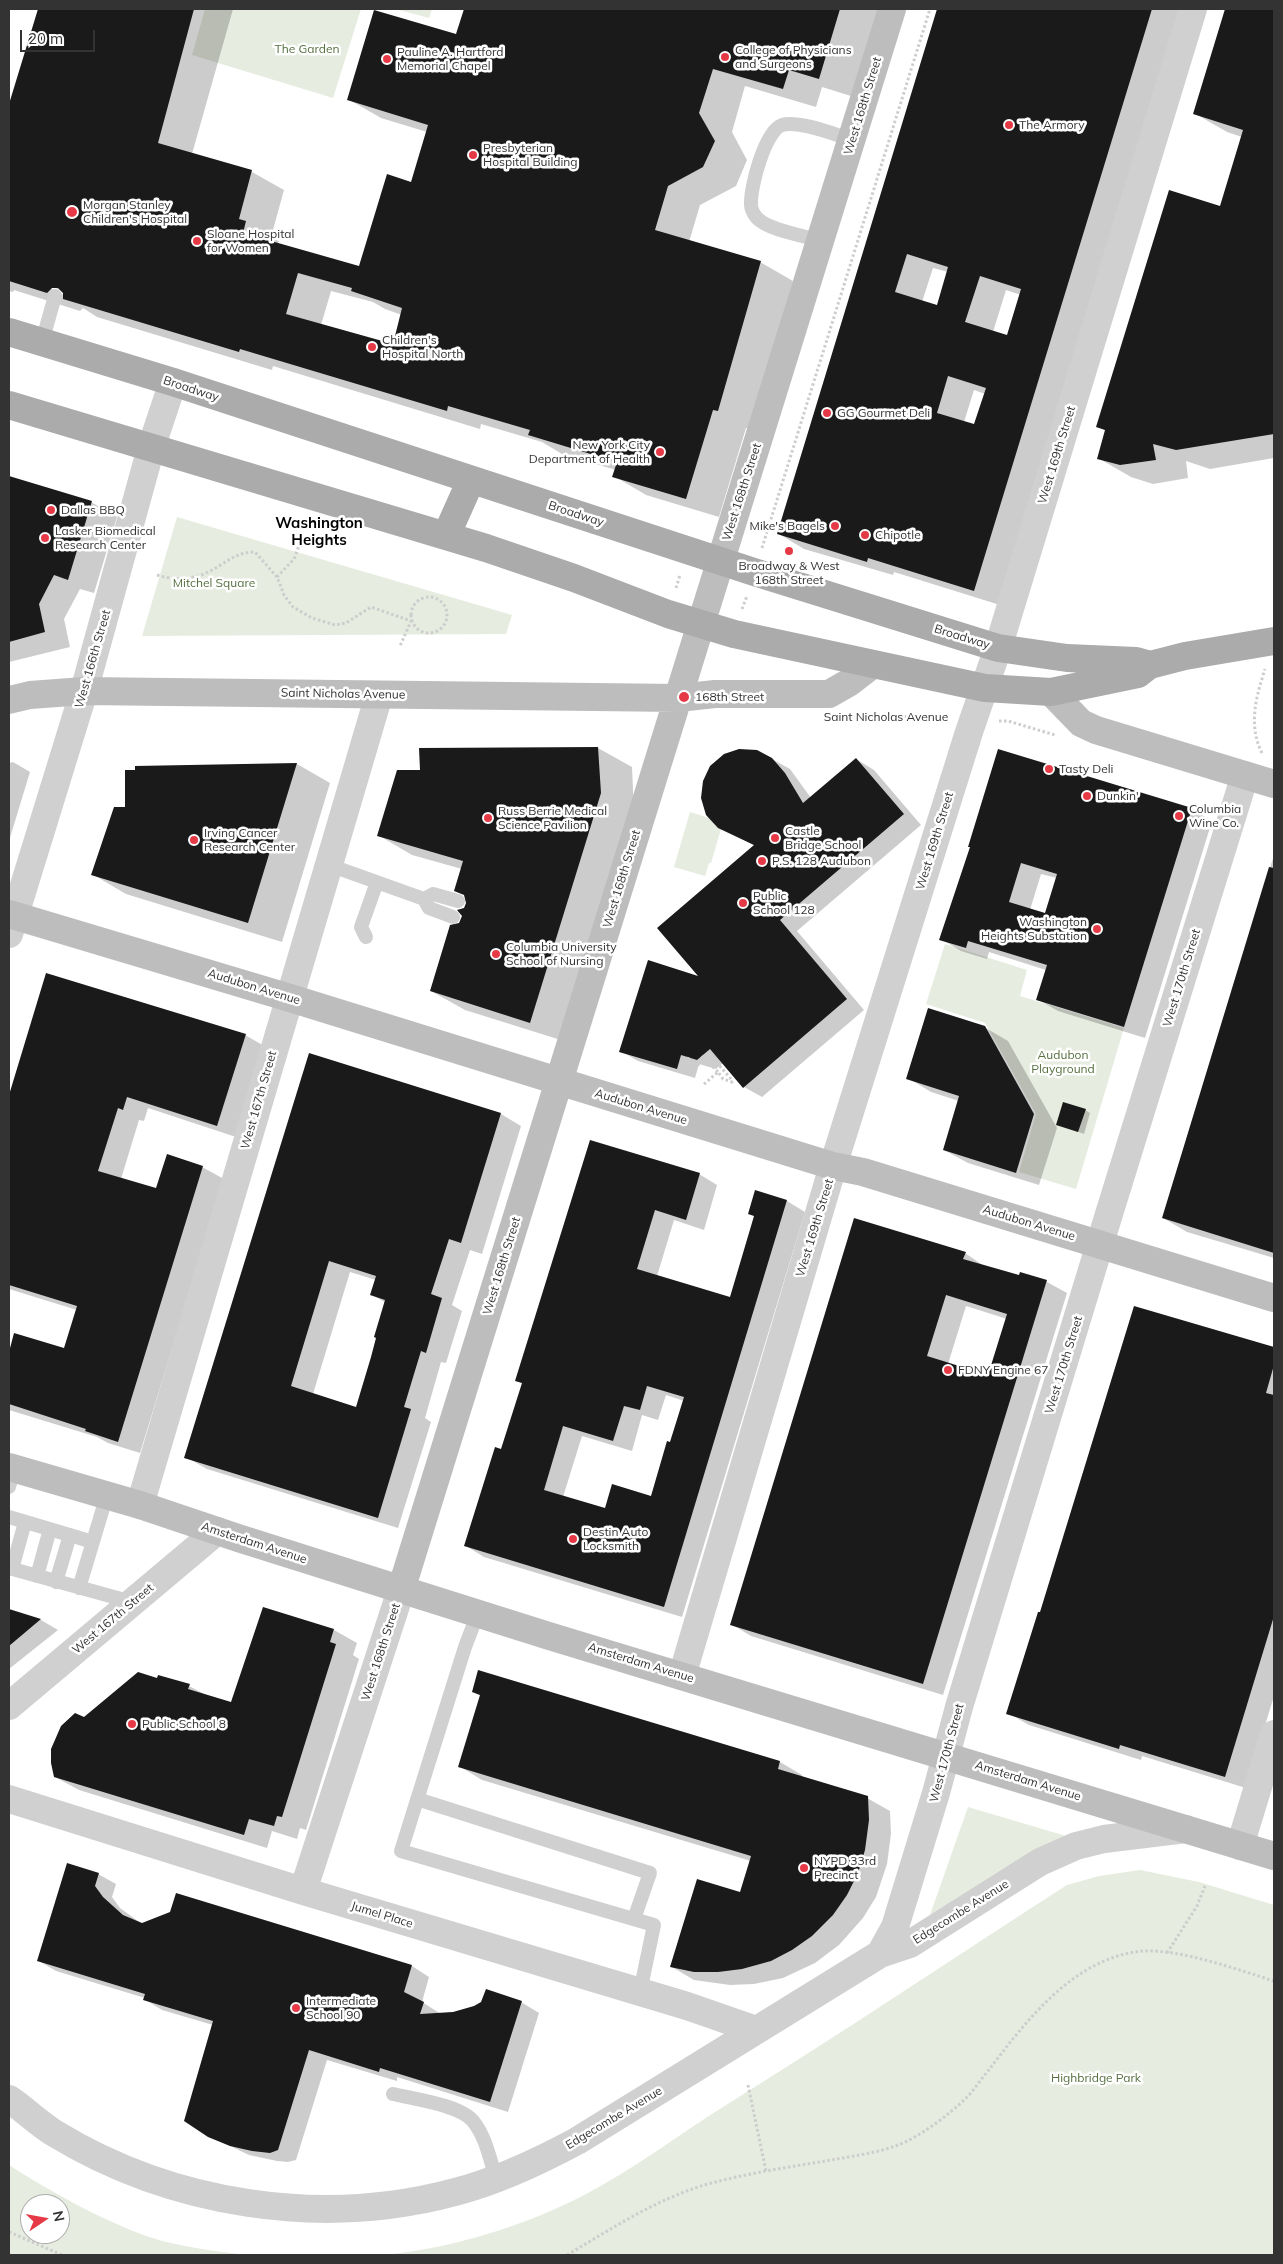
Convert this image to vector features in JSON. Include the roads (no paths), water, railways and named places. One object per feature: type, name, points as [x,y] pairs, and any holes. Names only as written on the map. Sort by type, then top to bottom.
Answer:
[{"type":"main road","name":"Broadway","points":[[9,332],[173,382],[720,561],[998,648],[1067,658],[1136,661],[1150,665]]},
{"type":"main road","name":"Broadway","points":[[9,404],[446,536],[574,578],[668,614],[734,634],[985,688],[1051,692],[1138,674],[1150,665],[1185,656],[1274,641]]},
{"type":"main road","points":[[446,536],[471,480]]},
{"type":"street","name":"West 168th Street","points":[[303,1892],[401,1590],[560,1083],[700,624],[822,240],[892,9]]},
{"type":"street","name":"West 169th Street","points":[[682,1676],[834,1166],[969,732],[998,648],[1192,9]]},
{"type":"street","name":"West 166th Street","points":[[11,921],[84,691],[151,448],[173,382]]},
{"type":"street","name":"Saint Nicholas Avenue","points":[[9,700],[30,695],[84,691],[678,698],[724,694],[829,694],[850,682],[872,665]]},
{"type":"street","points":[[1051,692],[1081,724],[1274,784]]},
{"type":"street","name":"West 167th Street","points":[[140,1505],[379,694]]},
{"type":"street","name":"West 170th Street","points":[[880,1954],[895,1927],[1099,1244],[1245,775]]},
{"type":"street","name":"Audubon Avenue","points":[[11,921],[290,998],[560,1083],[834,1166],[863,1172],[1274,1298]]},
{"type":"street","name":"Amsterdam Avenue","points":[[10,1474],[106,1495],[140,1505],[401,1590],[1274,1856]]},
{"type":"street","name":"West 167th Street","points":[[9,1706],[217,1531]]},
{"type":"street","points":[[1240,1846],[1274,1734]]},
{"type":"street","name":"Jumel Place","points":[[9,1798],[303,1892],[640,1992],[756,2030]]},
{"type":"street","name":"Edgecombe Avenue","points":[[9,2098],[54,2132],[135,2173],[188,2190],[251,2204],[295,2208],[354,2208],[424,2199],[456,2192],[541,2160],[577,2141],[880,1954],[910,1944],[1040,1862],[1076,1846],[1104,1839],[1186,1829]]},
{"type":"lane","points":[[822,240],[767,226],[758,220],[751,205],[760,160],[769,136],[775,129],[783,125],[800,125],[853,140]]},
{"type":"lane","points":[[42,342],[55,296]]},
{"type":"lane","points":[[329,865],[424,898],[429,908],[453,917]]},
{"type":"lane","points":[[366,937],[361,927],[377,882]]},
{"type":"lane","points":[[424,898],[432,894],[458,901]]},
{"type":"lane","points":[[79,1588],[106,1495]]},
{"type":"lane","points":[[9,1517],[93,1542]]},
{"type":"lane","points":[[24,1522],[10,1569],[132,1602]]},
{"type":"lane","points":[[37,1576],[50,1529]]},
{"type":"lane","points":[[56,1582],[70,1535]]},
{"type":"lane","points":[[478,1613],[465,1647],[401,1851],[654,1925],[640,1992]]},
{"type":"lane","points":[[417,1799],[650,1873],[634,1919]]},
{"type":"lane","points":[[393,2094],[458,2110],[472,2120],[481,2134],[496,2178]]},
{"type":"place","name":"College of Physicians and Surgeons","points":[[725,57]]},
{"type":"place","name":"Pauline A. Hartford Memorial Chapel","points":[[387,59]]},
{"type":"place","name":"The Armory","points":[[1009,125]]},
{"type":"place","name":"Presbyterian Hospital Building","points":[[473,155]]},
{"type":"place","name":"Morgan Stanley Children's Hospital","points":[[72,212]]},
{"type":"place","name":"Sloane Hospital for Women","points":[[197,241]]},
{"type":"place","name":"Children's Hospital North","points":[[372,347]]},
{"type":"place","name":"GG Gourmet Deli","points":[[827,413]]},
{"type":"place","name":"New York City Department of Health","points":[[660,452]]},
{"type":"place","name":"Dallas BBQ","points":[[51,510]]},
{"type":"place","name":"Mike's Bagels","points":[[835,526]]},
{"type":"place","name":"Chipotle","points":[[865,535]]},
{"type":"place","name":"Lasker Biomedical Research Center","points":[[45,538]]},
{"type":"place","name":"Broadway & West 168th Street","points":[[789,551]]},
{"type":"place","name":"168th Street","points":[[684,697]]},
{"type":"place","name":"Tasty Deli","points":[[1049,769]]},
{"type":"place","name":"Dunkin'","points":[[1087,796]]},
{"type":"place","name":"Columbia Wine Co.","points":[[1179,816]]},
{"type":"place","name":"Russ Berrie Medical Science Pavilion","points":[[488,818]]},
{"type":"place","name":"Castle Bridge School","points":[[775,838]]},
{"type":"place","name":"Irving Cancer Research Center","points":[[194,840]]},
{"type":"place","name":"P.S. 128 Audubon","points":[[762,861]]},
{"type":"place","name":"Public School 128","points":[[743,903]]},
{"type":"place","name":"Washington Heights Substation","points":[[1097,929]]},
{"type":"place","name":"Columbia University School of Nursing","points":[[496,954]]},
{"type":"place","name":"FDNY Engine 67","points":[[948,1370]]},
{"type":"place","name":"Destin Auto Locksmith","points":[[573,1539]]},
{"type":"place","name":"Public School 8","points":[[132,1724]]},
{"type":"place","name":"NYPD 33rd Precinct","points":[[804,1868]]},
{"type":"place","name":"Intermediate School 90","points":[[296,2008]]},
{"type":"district","name":"Washington Heights","points":[[319,532]]},
{"type":"park label","name":"The Garden","points":[[307,49]]},
{"type":"park label","name":"Mitchel Square","points":[[214,583]]},
{"type":"park label","name":"Audubon Playground","points":[[1063,1062]]},
{"type":"park label","name":"Highbridge Park","points":[[1096,2078]]}]
